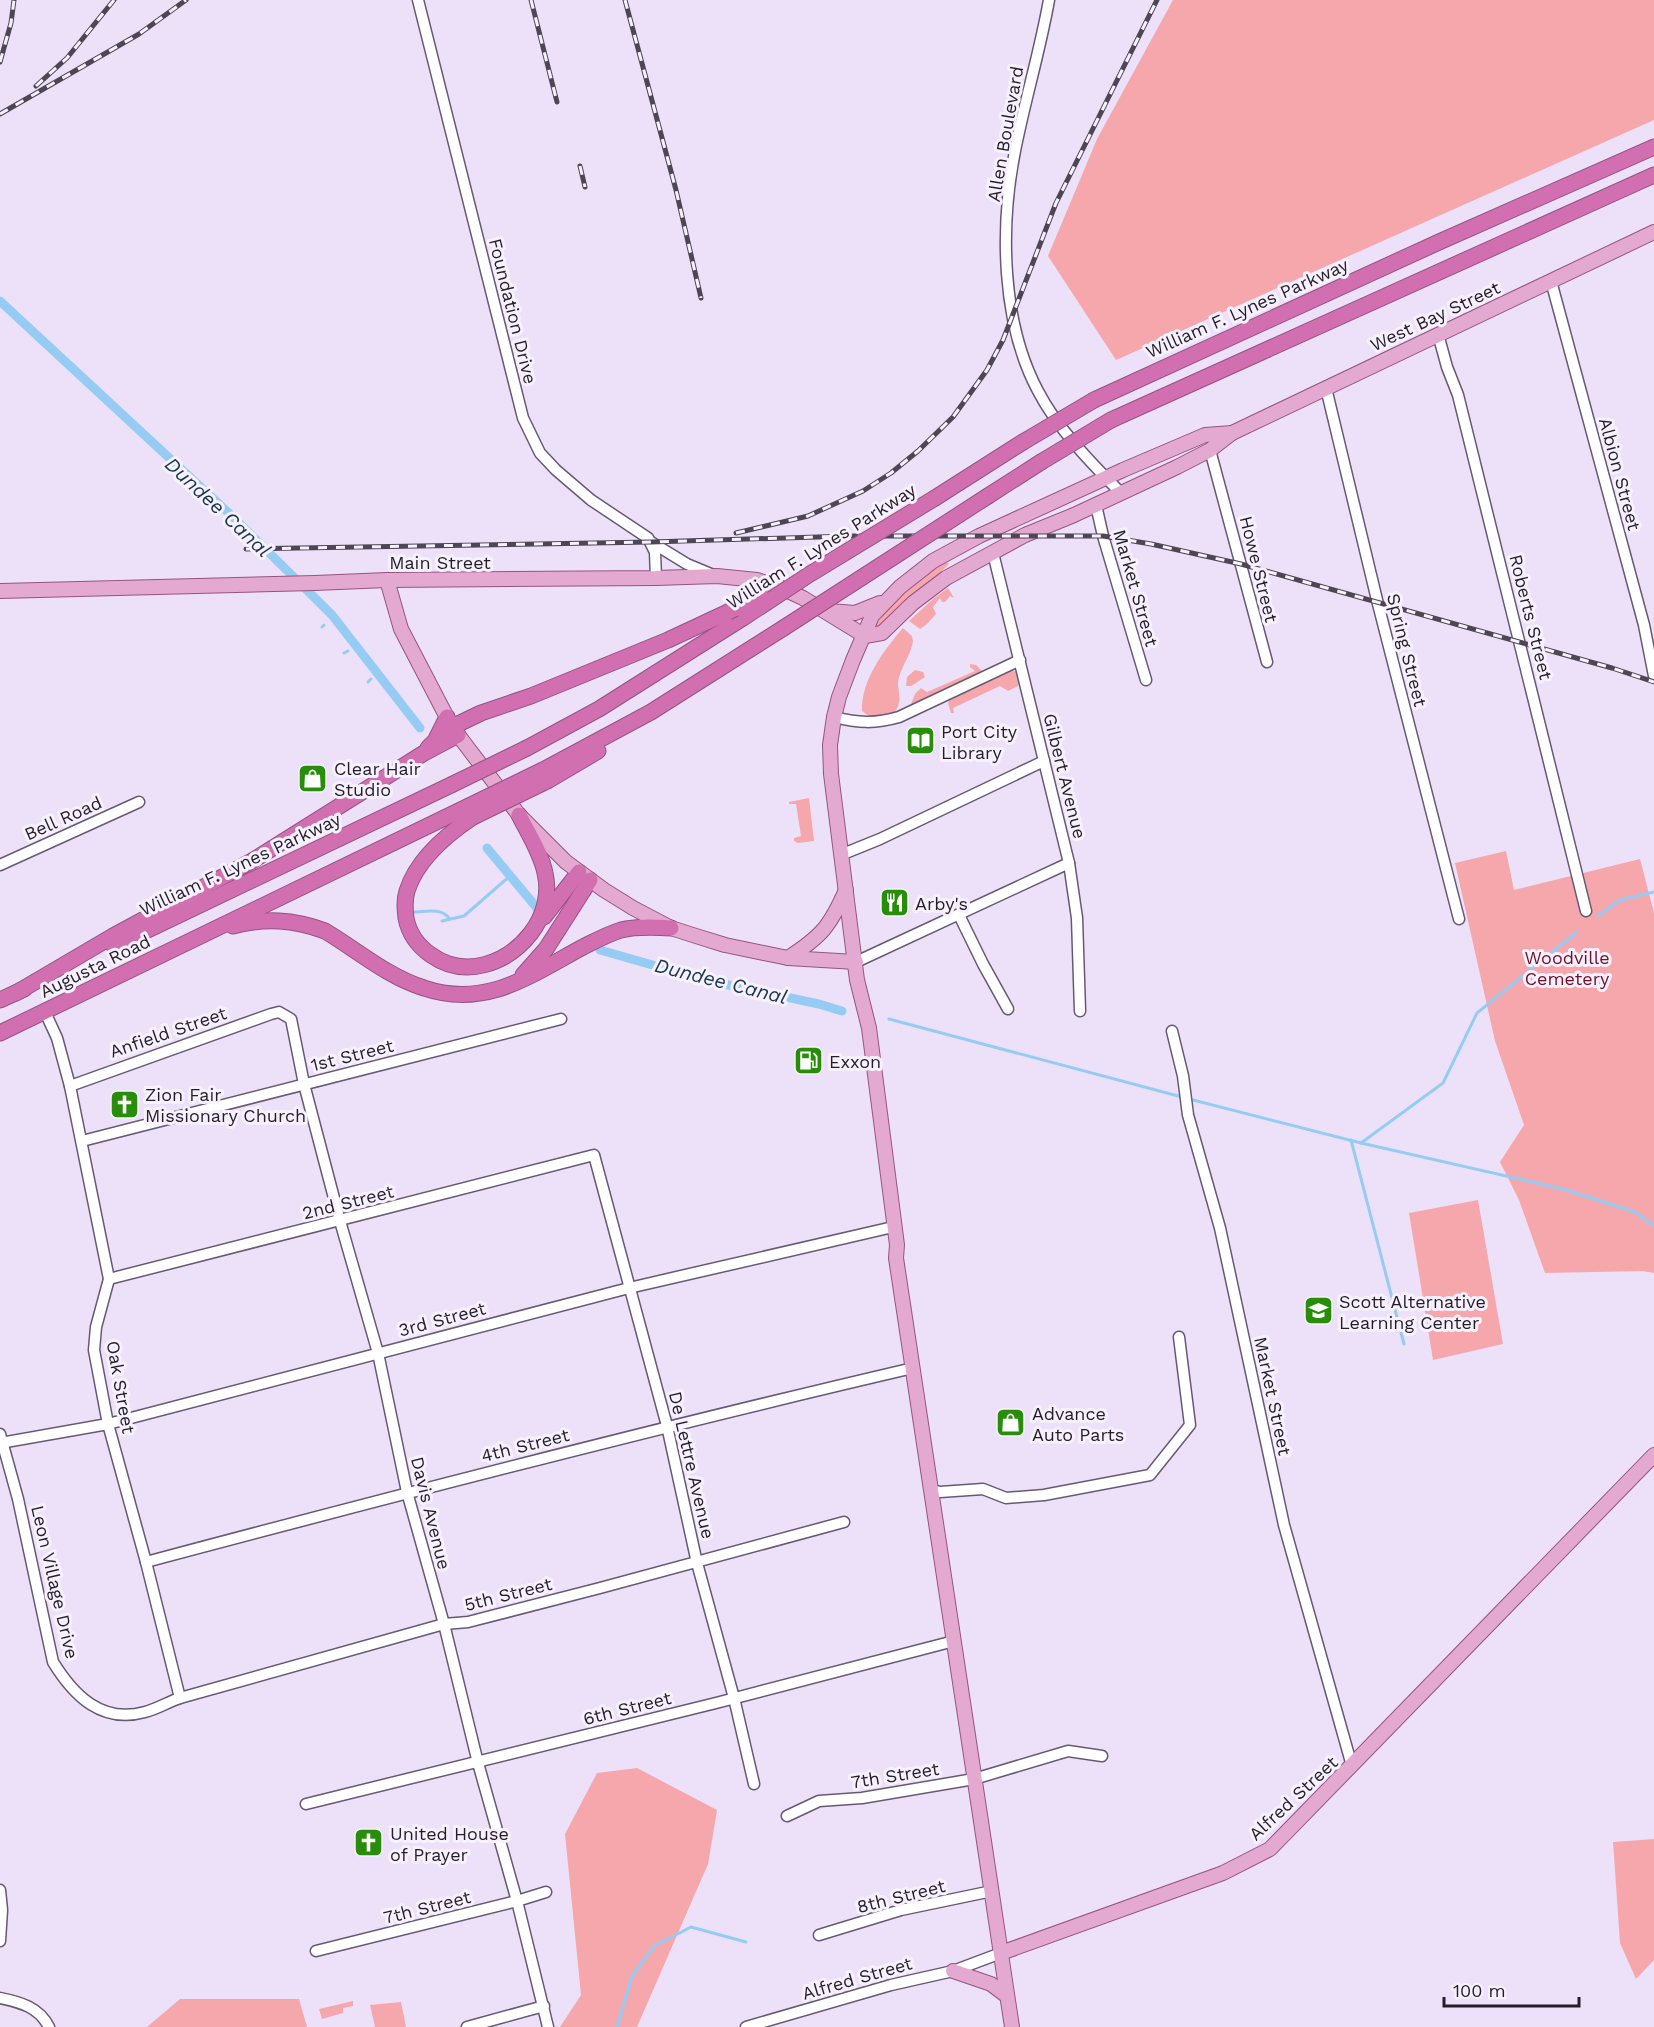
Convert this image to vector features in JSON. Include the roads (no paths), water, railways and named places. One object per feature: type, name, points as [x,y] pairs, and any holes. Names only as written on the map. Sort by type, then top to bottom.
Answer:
[{"type":"highway","name":"William F. Lynes Parkway","points":[[16,993],[527,748],[599,709],[810,574],[1094,400],[1428,247],[1654,147]]},
{"type":"highway","points":[[207,933],[546,775],[651,712],[1041,462],[1111,420],[1654,175]]},
{"type":"highway","points":[[16,993],[113,936],[252,861],[424,753],[452,726],[668,640],[810,574]]},
{"type":"highway","points":[[470,812],[459,827],[433,850],[407,891],[405,911],[407,923],[415,940],[423,950],[435,958],[460,967],[472,967],[498,960],[509,954],[519,947],[585,876]]},
{"type":"highway","points":[[519,814],[545,872],[547,891],[541,917],[531,933]]},
{"type":"highway","points":[[510,986],[546,949],[585,876]]},
{"type":"highway","points":[[207,933],[259,921],[292,922],[324,931],[398,977],[424,988],[475,995],[510,986],[610,934],[631,928],[671,928]]},
{"type":"highway","name":"Augusta Road","points":[[0,1033],[207,933]]},
{"type":"highway","name":"Augusta Road","points":[[0,1000],[16,993]]},
{"type":"main road","name":"West Bay Street","points":[[993,553],[1210,450],[1232,433],[1654,232]]},
{"type":"main road","name":"West Bay Street","points":[[887,599],[933,561],[979,536],[1205,435],[1232,433]]},
{"type":"main road","points":[[866,636],[882,633],[930,589],[993,553]]},
{"type":"main road","name":"Main Street","points":[[0,591],[315,584],[387,579],[717,576],[757,580],[777,586],[822,609],[866,636]]},
{"type":"main road","points":[[387,579],[401,629],[452,726],[519,814],[545,842],[585,876],[633,908],[671,928],[725,945],[788,958],[856,962]]},
{"type":"main road","points":[[822,609],[855,613],[869,609],[887,599]]},
{"type":"main road","points":[[887,599],[872,616],[866,636],[848,674],[834,717],[830,745],[831,774],[843,854],[857,980],[869,1028],[913,1368],[1012,2027]]},
{"type":"main road","points":[[788,958],[809,944],[828,926],[846,890]]},
{"type":"main road","name":"Alfred Street","points":[[1001,1953],[1223,1874],[1270,1849],[1654,1455]]},
{"type":"main road","points":[[953,1971],[991,1984],[1007,1996]]},
{"type":"street","name":"Foundation Drive","points":[[418,0],[516,392],[531,437],[540,453],[571,485],[591,500],[687,564],[717,576]]},
{"type":"street","name":"Allen Boulevard","points":[[1049,0],[1008,191],[1006,254],[1009,286],[1019,341],[1037,391],[1047,407],[1121,493]]},
{"type":"street","name":"Albion Street","points":[[1551,281],[1644,625],[1654,676]]},
{"type":"street","name":"Roberts Street","points":[[1438,334],[1458,395],[1586,911]]},
{"type":"street","name":"Spring Street","points":[[1326,388],[1378,604],[1459,919]]},
{"type":"street","name":"Howe Street","points":[[1210,450],[1221,484],[1267,663]]},
{"type":"street","name":"Market Street","points":[[1096,505],[1146,680]]},
{"type":"street","points":[[651,542],[655,552],[656,578]]},
{"type":"street","name":"Gilbert Avenue","points":[[993,553],[1069,863],[1077,918],[1080,1011]]},
{"type":"street","points":[[834,717],[860,723],[899,717],[1020,660]]},
{"type":"street","points":[[843,854],[880,839],[1044,760]]},
{"type":"street","name":"Bell Road","points":[[0,865],[139,802]]},
{"type":"street","points":[[856,962],[1069,863]]},
{"type":"street","points":[[959,915],[1008,1009]]},
{"type":"street","name":"Oak Street","points":[[45,1012],[57,1038],[70,1086],[109,1279],[96,1327],[94,1350],[108,1424],[180,1698]]},
{"type":"street","name":"Davis Avenue","points":[[279,1012],[291,1019],[304,1084],[378,1353],[407,1492],[444,1624],[548,2027]]},
{"type":"street","name":"Anfield Street","points":[[70,1086],[279,1012]]},
{"type":"street","name":"1st Street","points":[[82,1141],[561,1020]]},
{"type":"street","name":"Market Street","points":[[1172,1031],[1183,1076],[1188,1115],[1220,1227],[1284,1526],[1352,1766]]},
{"type":"street","name":"2nd Street","points":[[109,1279],[594,1155]]},
{"type":"street","name":"De Lettre Avenue","points":[[594,1155],[667,1426],[697,1563],[734,1698],[754,1784]]},
{"type":"street","name":"3rd Street","points":[[1,1440],[108,1424],[630,1288],[893,1227]]},
{"type":"street","points":[[932,1490],[940,1492],[983,1489],[1006,1498],[1044,1495],[1150,1475],[1190,1425],[1179,1337]]},
{"type":"street","name":"4th Street","points":[[146,1562],[407,1492],[667,1426],[913,1368]]},
{"type":"street","name":"Leon Village Drive","points":[[1,1440],[18,1499],[53,1662],[67,1685],[86,1702],[107,1713],[144,1712],[180,1698]]},
{"type":"street","name":"5th Street","points":[[180,1698],[444,1624],[472,1621],[697,1563],[844,1522]]},
{"type":"street","name":"6th Street","points":[[306,1804],[954,1641]]},
{"type":"street","name":"7th Street","points":[[787,1815],[819,1801],[862,1798],[974,1779],[1068,1750],[1102,1756]]},
{"type":"street","points":[[0,1890],[2,1910],[0,1941]]},
{"type":"street","name":"8th Street","points":[[819,1935],[901,1910],[992,1891]]},
{"type":"street","name":"7th Street","points":[[316,1952],[546,1892]]},
{"type":"street","name":"Alfred Street","points":[[746,2027],[891,1985],[953,1971],[1001,1953]]},
{"type":"street","points":[[0,1998],[29,2006],[41,2015],[49,2027]]},
{"type":"street","points":[[467,2027],[544,2006]]},
{"type":"waterway","name":"Dundee Canal","points":[[0,301],[233,517],[332,615],[420,728]]},
{"type":"waterway","points":[[344,653],[348,651]]},
{"type":"waterway","points":[[368,682],[371,679]]},
{"type":"waterway","name":"Dundee Canal","points":[[487,848],[537,908]]},
{"type":"waterway","points":[[442,921],[464,916],[510,876]]},
{"type":"waterway","points":[[1598,916],[1620,900],[1654,892]]},
{"type":"waterway","points":[[412,912],[437,911],[449,918]]},
{"type":"waterway","points":[[1361,1143],[1443,1083],[1477,1013],[1577,932]]},
{"type":"waterway","name":"Dundee Canal","points":[[600,950],[705,980],[842,1011]]},
{"type":"waterway","points":[[889,1019],[1182,1097]]},
{"type":"waterway","points":[[1189,1099],[1361,1143],[1563,1189],[1635,1212],[1654,1226]]},
{"type":"waterway","points":[[1351,1140],[1404,1344]]},
{"type":"waterway","points":[[617,2027],[632,1976],[654,1946],[691,1927],[746,1942]]},
{"type":"railway","points":[[0,62],[11,23],[14,0]]},
{"type":"railway","points":[[36,86],[67,58],[114,0]]},
{"type":"railway","points":[[0,114],[139,34],[186,0]]},
{"type":"railway","points":[[531,0],[557,102]]},
{"type":"railway","points":[[625,0],[676,190],[701,298]]},
{"type":"railway","points":[[736,533],[808,516],[863,491],[891,473],[918,451],[953,417],[987,370],[1003,340],[1056,203],[1157,0]]},
{"type":"railway","points":[[580,166],[585,187]]},
{"type":"railway","points":[[246,549],[850,536],[1103,536],[1241,564],[1612,668],[1654,682]]},
{"type":"place","name":"Port City Library","points":[[920,741]]},
{"type":"place","name":"Clear Hair Studio","points":[[313,778]]},
{"type":"place","name":"Arby's","points":[[894,903]]},
{"type":"place","name":"Exxon","points":[[808,1061]]},
{"type":"place","name":"Zion Fair Missionary Church","points":[[124,1104]]},
{"type":"place","name":"Scott Alternative Learning Center","points":[[1318,1311]]},
{"type":"place","name":"Advance Auto Parts","points":[[1011,1423]]},
{"type":"place","name":"United House of Prayer","points":[[369,1843]]},
{"type":"park label","name":"Woodville Cemetery","points":[[1567,967]]}]
